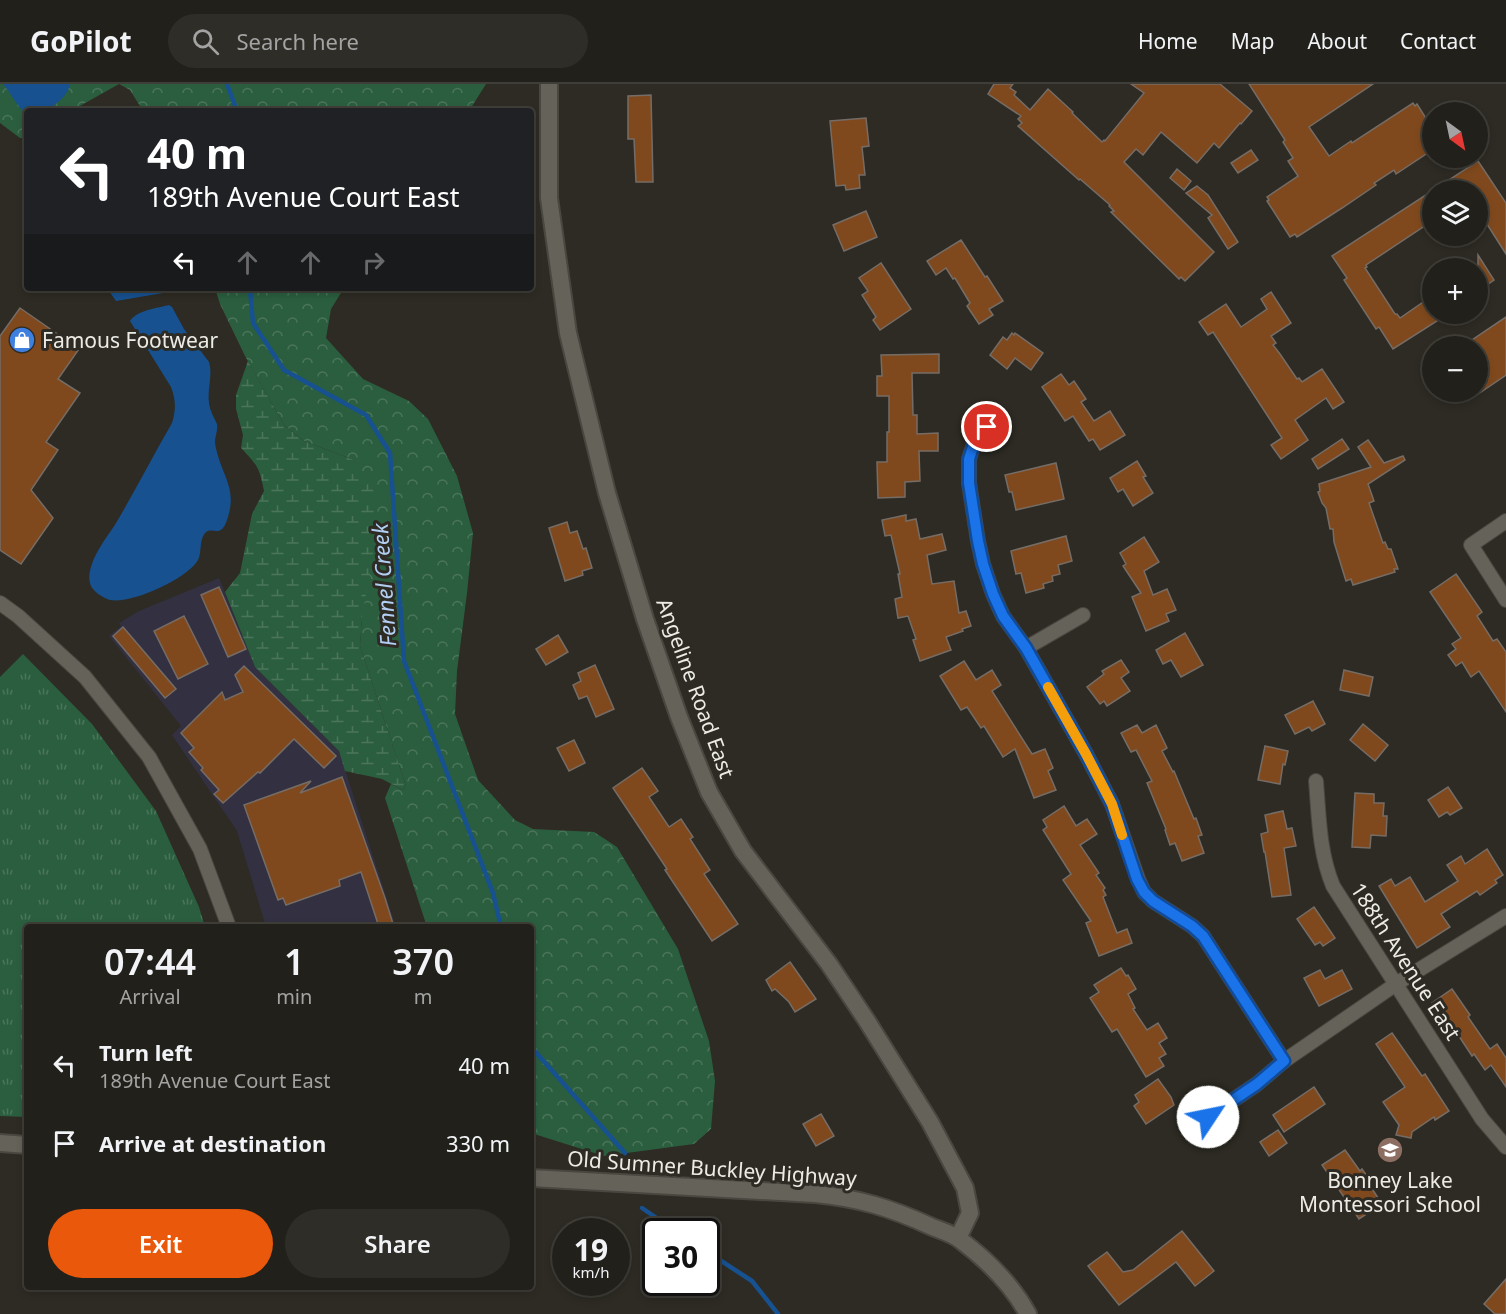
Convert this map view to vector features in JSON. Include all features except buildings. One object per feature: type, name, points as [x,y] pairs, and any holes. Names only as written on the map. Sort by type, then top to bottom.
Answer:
[{"type":"street","name":"Angeline Road East","points":[[549,84],[549,198],[568,333],[607,493],[645,619],[679,717],[709,792],[744,851],[829,964],[930,1122],[965,1188],[970,1213],[958,1238]]},
{"type":"street","points":[[987,427],[973,447],[969,459],[969,483],[983,564],[1003,616],[1026,648],[1112,804],[1137,879],[1144,892],[1153,901],[1192,926],[1203,936],[1284,1061]]},
{"type":"street","points":[[1506,521],[1471,545],[1506,600]]},
{"type":"street","points":[[0,603],[18,616],[85,677],[149,757],[200,849],[228,924]]},
{"type":"street","points":[[1026,648],[1083,615]]},
{"type":"street","name":"188th Avenue East","points":[[1316,781],[1322,854],[1333,886],[1482,1119],[1506,1147]]},
{"type":"street","points":[[1208,1117],[1257,1084],[1284,1061],[1396,984],[1506,916]]},
{"type":"street","points":[[0,1143],[24,1145]]},
{"type":"street","name":"Old Sumner Buckley Highway","points":[[534,1178],[842,1196],[882,1206],[958,1238],[1000,1275],[1028,1314]]},
{"type":"shaded area","points":[[219,578],[255,667],[339,751],[395,924],[265,924],[237,831],[172,735],[181,726],[109,636],[121,626],[119,623],[139,611]]},
{"type":"green space","points":[[0,84],[119,84],[76,108],[24,108],[24,138],[20,138],[0,123]]},
{"type":"green space","points":[[119,84],[486,84],[471,108],[141,108],[130,90]]},
{"type":"green space","points":[[216,291],[342,291],[331,309],[326,338],[363,379],[409,401],[428,419],[457,476],[473,533],[457,671],[455,714],[478,780],[515,820],[533,829],[594,832],[617,847],[678,949],[709,1041],[715,1081],[711,1129],[694,1144],[604,1156],[534,1134],[534,924],[426,924],[385,798],[391,784],[403,790],[406,786],[360,646],[362,617],[354,460],[304,441],[284,425],[245,356]]},
{"type":"green space","points":[[248,361],[284,425],[304,441],[354,460],[373,486],[376,538],[362,617],[360,646],[406,786],[403,790],[382,779],[345,771],[339,751],[255,667],[225,592],[240,573],[252,514],[264,491],[257,467],[241,448],[243,435],[236,409],[236,395]]},
{"type":"green space","points":[[23,654],[92,724],[156,811],[199,907],[204,924],[24,924],[24,1117],[0,1116],[0,677]]},
{"type":"water","points":[[3,84],[70,84],[59,102],[48,108],[24,108],[24,111]]},
{"type":"water","points":[[109,291],[169,291],[169,292],[116,301]]},
{"type":"water","points":[[169,305],[209,362],[209,403],[217,424],[215,445],[229,485],[230,508],[223,528],[205,533],[198,560],[180,577],[143,595],[110,600],[98,594],[91,586],[89,575],[92,565],[97,552],[117,522],[172,423],[175,409],[171,387],[130,321],[138,314]]},
{"type":"waterway","name":"Fennel Creek","points":[[227,84],[236,108]]},
{"type":"waterway","name":"Fennel Creek","points":[[250,291],[253,323],[284,370],[366,415],[390,453],[404,661],[493,893],[500,924]]},
{"type":"waterway","name":"Fennel Creek","points":[[534,1050],[625,1153]]},
{"type":"waterway","name":"Fennel Creek","points":[[642,1208],[657,1218]]},
{"type":"waterway","name":"Fennel Creek","points":[[720,1260],[752,1281],[778,1314]]},
{"type":"slow traffic","points":[[1048,687],[1112,804],[1122,835]]},
{"type":"place","name":"Famous Footwear","points":[[22,340]]},
{"type":"place","name":"Bonney Lake Montessori School","points":[[1390,1150]]},
{"type":"route","points":[[987,427],[973,447],[969,459],[969,483],[983,564],[1003,616],[1026,648],[1112,804],[1137,879],[1144,892],[1153,901],[1192,926],[1203,936],[1284,1061],[1257,1084],[1208,1117]]}]
